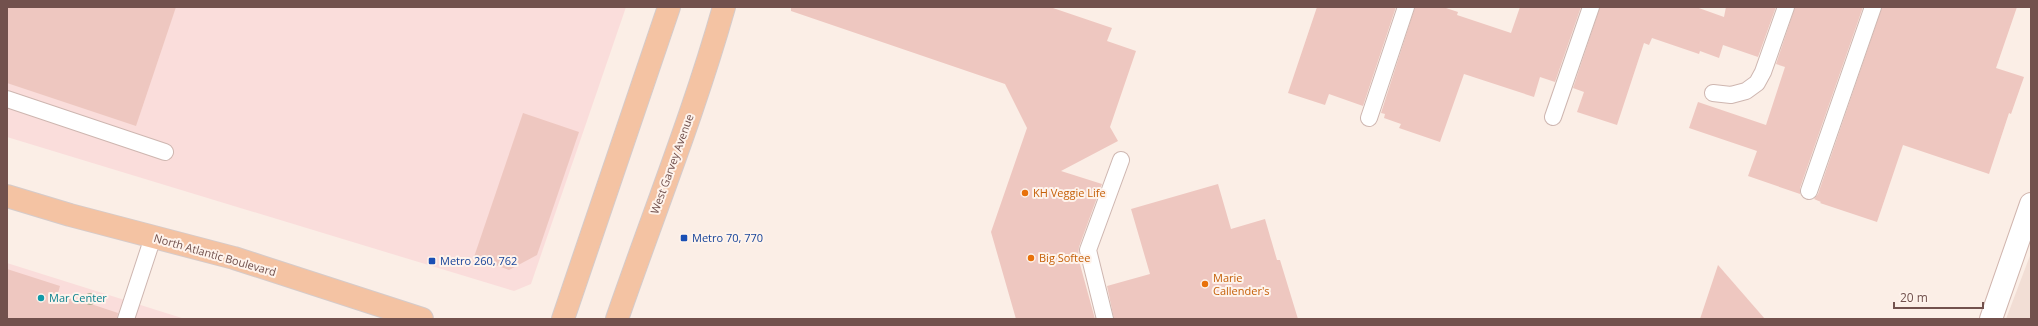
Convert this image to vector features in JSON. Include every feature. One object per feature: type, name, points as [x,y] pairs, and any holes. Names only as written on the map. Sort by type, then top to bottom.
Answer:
[{"type":"main road","points":[[565,312],[669,7]]},
{"type":"main road","name":"West Garvey Avenue","points":[[617,319],[690,117],[724,7]]},
{"type":"main road","name":"North Atlantic Boulevard","points":[[7,196],[234,258],[422,319]]},
{"type":"street","points":[[1991,319],[2031,204]]},
{"type":"lane","points":[[1369,118],[1406,7]]},
{"type":"lane","points":[[1553,117],[1591,7]]},
{"type":"lane","points":[[1713,93],[1731,95],[1746,91],[1757,83],[1763,72],[1786,7]]},
{"type":"lane","points":[[1809,191],[1873,7]]},
{"type":"lane","points":[[7,99],[165,152]]},
{"type":"lane","points":[[1105,319],[1088,250],[1121,160]]},
{"type":"lane","points":[[126,319],[153,237]]},
{"type":"shaded area","points":[[7,7],[626,7],[531,284],[514,291],[7,137]]},
{"type":"shaded area","points":[[2031,253],[2031,319],[2006,319]]},
{"type":"shaded area","points":[[7,263],[185,319],[7,319]]},
{"type":"building","points":[[7,7],[176,7],[136,126],[7,83]]},
{"type":"building","points":[[791,7],[1050,7],[1112,28],[1107,41],[1136,51],[1110,127],[1118,141],[1061,171],[1102,184],[1079,247],[1078,257],[1095,319],[1016,319],[991,232],[1027,128],[1005,84],[791,11]]},
{"type":"building","points":[[1317,7],[1396,7],[1363,106],[1329,94],[1325,105],[1288,93]]},
{"type":"building","points":[[1415,7],[1443,7],[1458,12],[1457,15],[1511,33],[1520,7],[1581,7],[1555,82],[1540,77],[1534,97],[1464,74],[1440,142],[1399,128],[1401,124],[1384,118],[1385,114],[1381,113]]},
{"type":"building","points":[[1600,7],[1696,7],[1724,17],[1726,7],[1776,7],[1758,57],[1723,45],[1719,58],[1700,51],[1699,54],[1652,38],[1649,45],[1644,43],[1617,125],[1577,112],[1584,92],[1573,88]]},
{"type":"building","points":[[1795,7],[1863,7],[1800,188],[1800,194],[1748,176],[1757,151],[1689,128],[1698,102],[1766,125],[1785,67],[1776,64]]},
{"type":"building","points":[[1882,7],[2017,7],[1996,68],[2024,77],[2011,114],[2009,113],[1989,174],[1903,145],[1877,222],[1820,203],[1821,202],[1814,199],[1818,194]]},
{"type":"building","points":[[523,113],[579,132],[537,255],[509,270],[474,257]]},
{"type":"building","points":[[1218,184],[1231,229],[1265,219],[1277,260],[1280,260],[1298,319],[1114,319],[1107,286],[1150,274],[1131,209]]},
{"type":"building","points":[[1718,265],[1765,319],[1700,319]]},
{"type":"building","name":"Mar Center","points":[[7,269],[60,286],[58,293],[118,313],[117,319],[7,319]]},
{"type":"place","name":"KH Veggie Life","points":[[1025,193]]},
{"type":"place","name":"Metro 70, 770","points":[[684,238]]},
{"type":"place","name":"Big Softee","points":[[1031,258]]},
{"type":"place","name":"Metro 260, 762","points":[[432,261]]},
{"type":"place","name":"Marie Callender's","points":[[1205,284]]},
{"type":"place","name":"Mar Center","points":[[41,298]]}]
